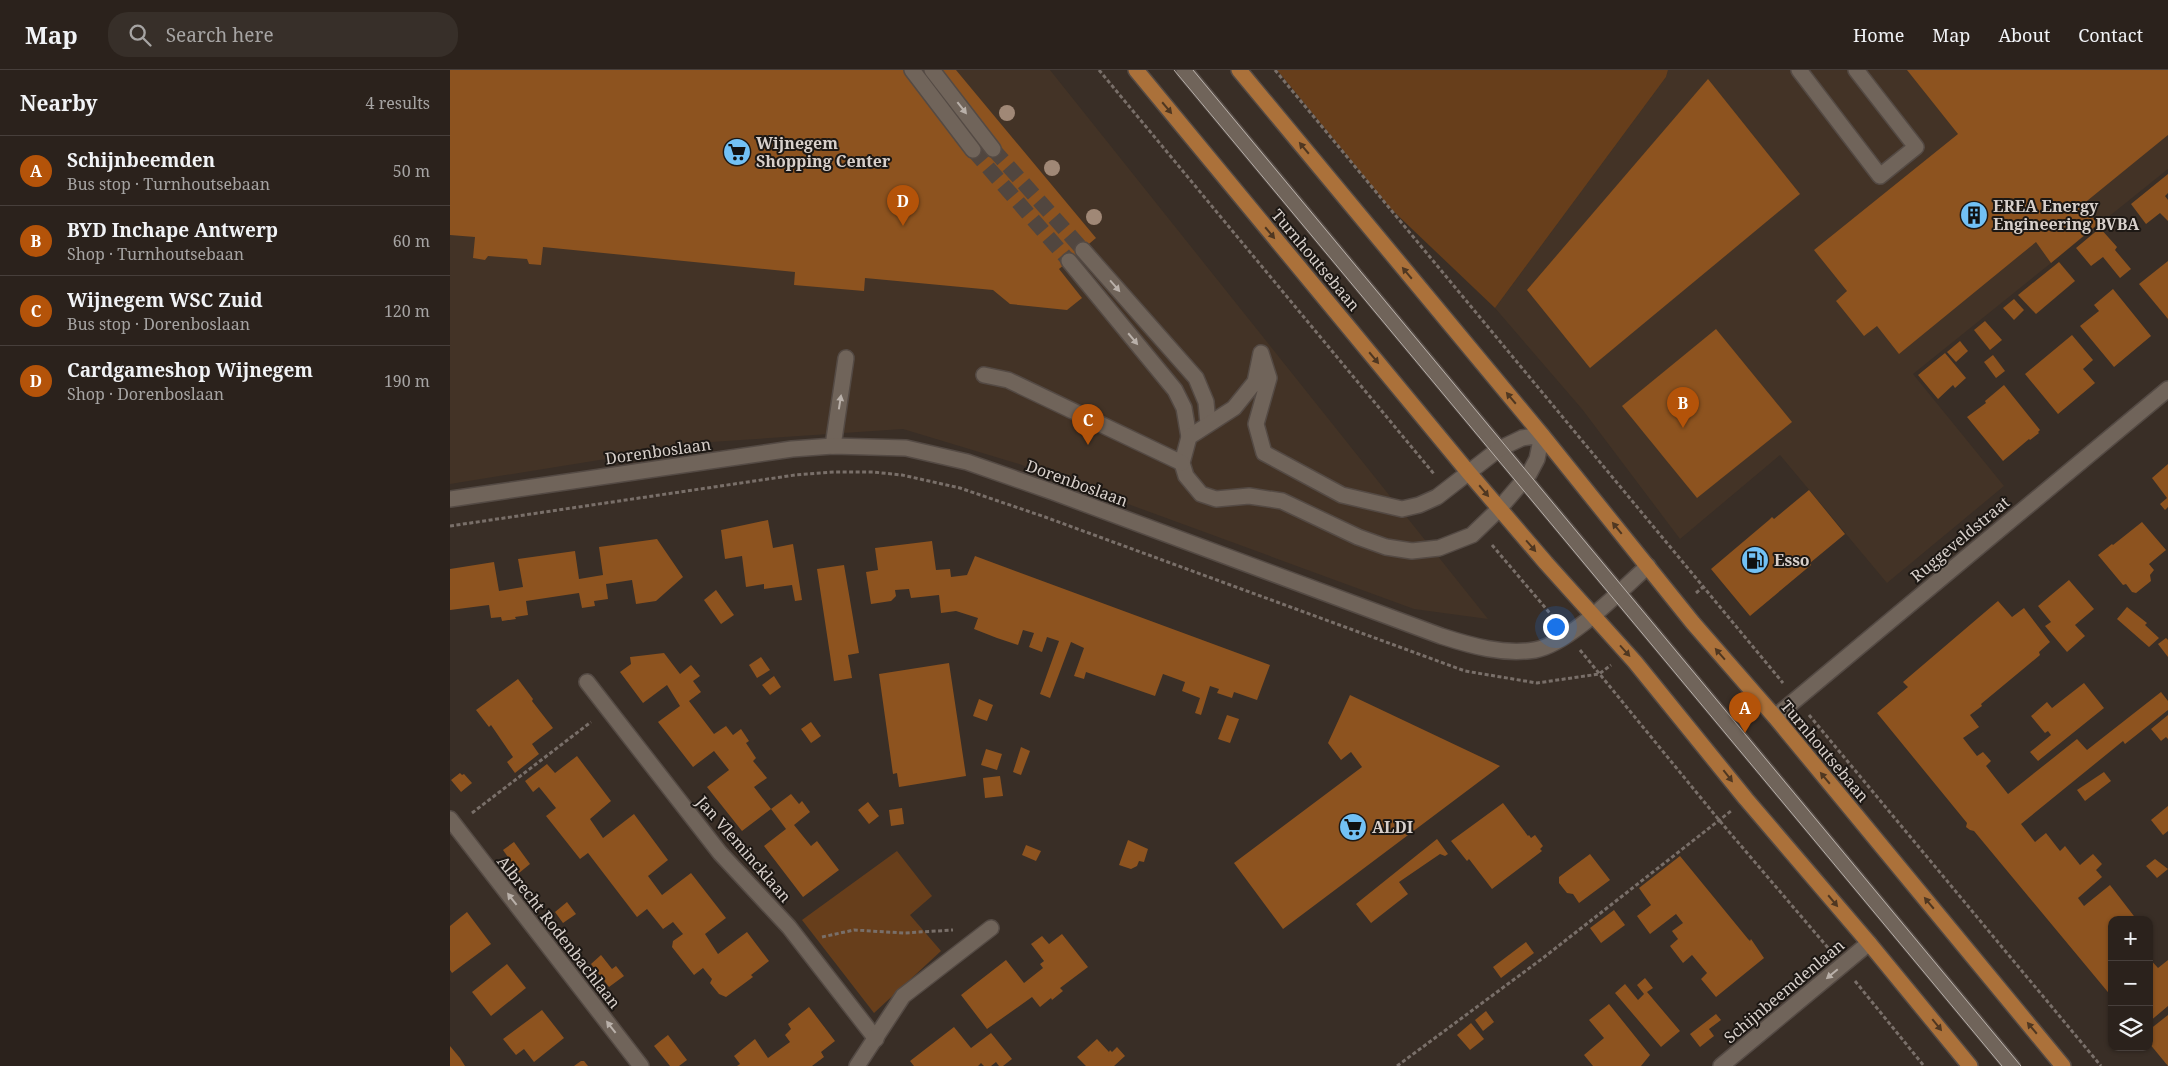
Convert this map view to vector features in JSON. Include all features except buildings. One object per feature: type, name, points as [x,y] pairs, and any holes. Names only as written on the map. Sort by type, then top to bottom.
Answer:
[{"type":"main road","name":"Turnhoutsebaan","points":[[1136,70],[1499,509],[1635,662],[1746,799],[1869,943],[1970,1066]]},
{"type":"main road","name":"Turnhoutsebaan","points":[[1239,70],[1542,435],[1693,623],[1775,717],[2063,1066]]},
{"type":"street","points":[[912,70],[973,150]]},
{"type":"street","points":[[932,70],[994,149]]},
{"type":"street","name":"Turnhoutsebaan","points":[[1184,70],[2012,1066]]},
{"type":"street","points":[[1799,70],[1880,176],[1916,147],[1856,70]]},
{"type":"street","points":[[1083,250],[1196,378],[1206,402],[1208,424]]},
{"type":"street","points":[[1069,262],[1175,390],[1184,408],[1189,437],[1182,463],[1186,476],[1201,494],[1216,499],[1249,496],[1282,501],[1337,528],[1386,547],[1412,551],[1439,548],[1472,535],[1499,509],[1525,480],[1537,459],[1542,435],[1522,438],[1499,449],[1447,490],[1419,505],[1402,508],[1342,495],[1264,453],[1256,424],[1269,378],[1261,352],[1255,382],[1234,408],[1189,437]]},
{"type":"street","points":[[833,446],[846,358]]},
{"type":"street","points":[[984,375],[1008,380],[1182,463]]},
{"type":"street","name":"Ruggeveldstraat","points":[[1775,717],[2168,389]]},
{"type":"street","name":"Dorenboslaan","points":[[450,499],[792,449],[833,446],[906,448],[967,462],[1471,646],[1492,650],[1535,650],[1568,635],[1648,566]]},
{"type":"street","name":"Jan Vlemincklaan","points":[[587,682],[720,853],[790,927],[876,1039]]},
{"type":"street","name":"Albrecht Rodenbachlaan","points":[[453,822],[641,1066]]},
{"type":"street","points":[[857,1066],[903,996],[991,928]]},
{"type":"street","name":"Schijnbeemdenlaan","points":[[1721,1066],[1869,943]]},
{"type":"path","points":[[1099,70],[1447,490]]},
{"type":"path","points":[[1275,70],[1474,310]]},
{"type":"path","points":[[450,526],[795,475],[834,472],[902,475],[960,488],[1045,517],[1465,671],[1537,683],[1599,674]]},
{"type":"path","points":[[1479,528],[1924,1066]]},
{"type":"path","points":[[453,822],[607,710]]},
{"type":"path","points":[[1397,1066],[1543,958],[1746,799]]},
{"type":"path","points":[[790,927],[821,937],[854,930],[904,933],[991,928]]},
{"type":"shaded area","points":[[450,70],[1050,70],[1488,619],[1414,609],[1019,464],[903,429],[711,442],[450,484]]},
{"type":"shaded area","points":[[1277,70],[1668,70],[1666,77],[1495,308],[1390,208]]},
{"type":"shaded area","points":[[1668,70],[2168,70],[2168,169],[1913,374],[2004,486],[1887,583],[1780,455],[1680,539],[1582,409],[1495,308],[1666,77]]},
{"type":"shaded area","points":[[897,851],[932,896],[910,915],[941,951],[874,1013],[802,920]]},
{"type":"tunnel","points":[[993,149],[1083,250]]},
{"type":"tunnel","points":[[973,150],[1069,261]]},
{"type":"tram line","points":[[1174,70],[2002,1066]]},
{"type":"tram line","points":[[1193,70],[2021,1066]]},
{"type":"place","name":"Wijnegem Shopping Center","points":[[737,152]]},
{"type":"place","name":"EREA Energy Engineering BVBA","points":[[1974,215]]},
{"type":"place","name":"Cardgameshop Wijnegem","points":[[903,226]]},
{"type":"place","name":"BYD Inchape Antwerp","points":[[1683,428]]},
{"type":"place","name":"Wijnegem WSC Zuid","points":[[1088,445]]},
{"type":"place","name":"Esso","points":[[1755,560]]},
{"type":"place","name":"Schijnbeemden","points":[[1745,733]]},
{"type":"place","name":"ALDI","points":[[1353,827]]}]
